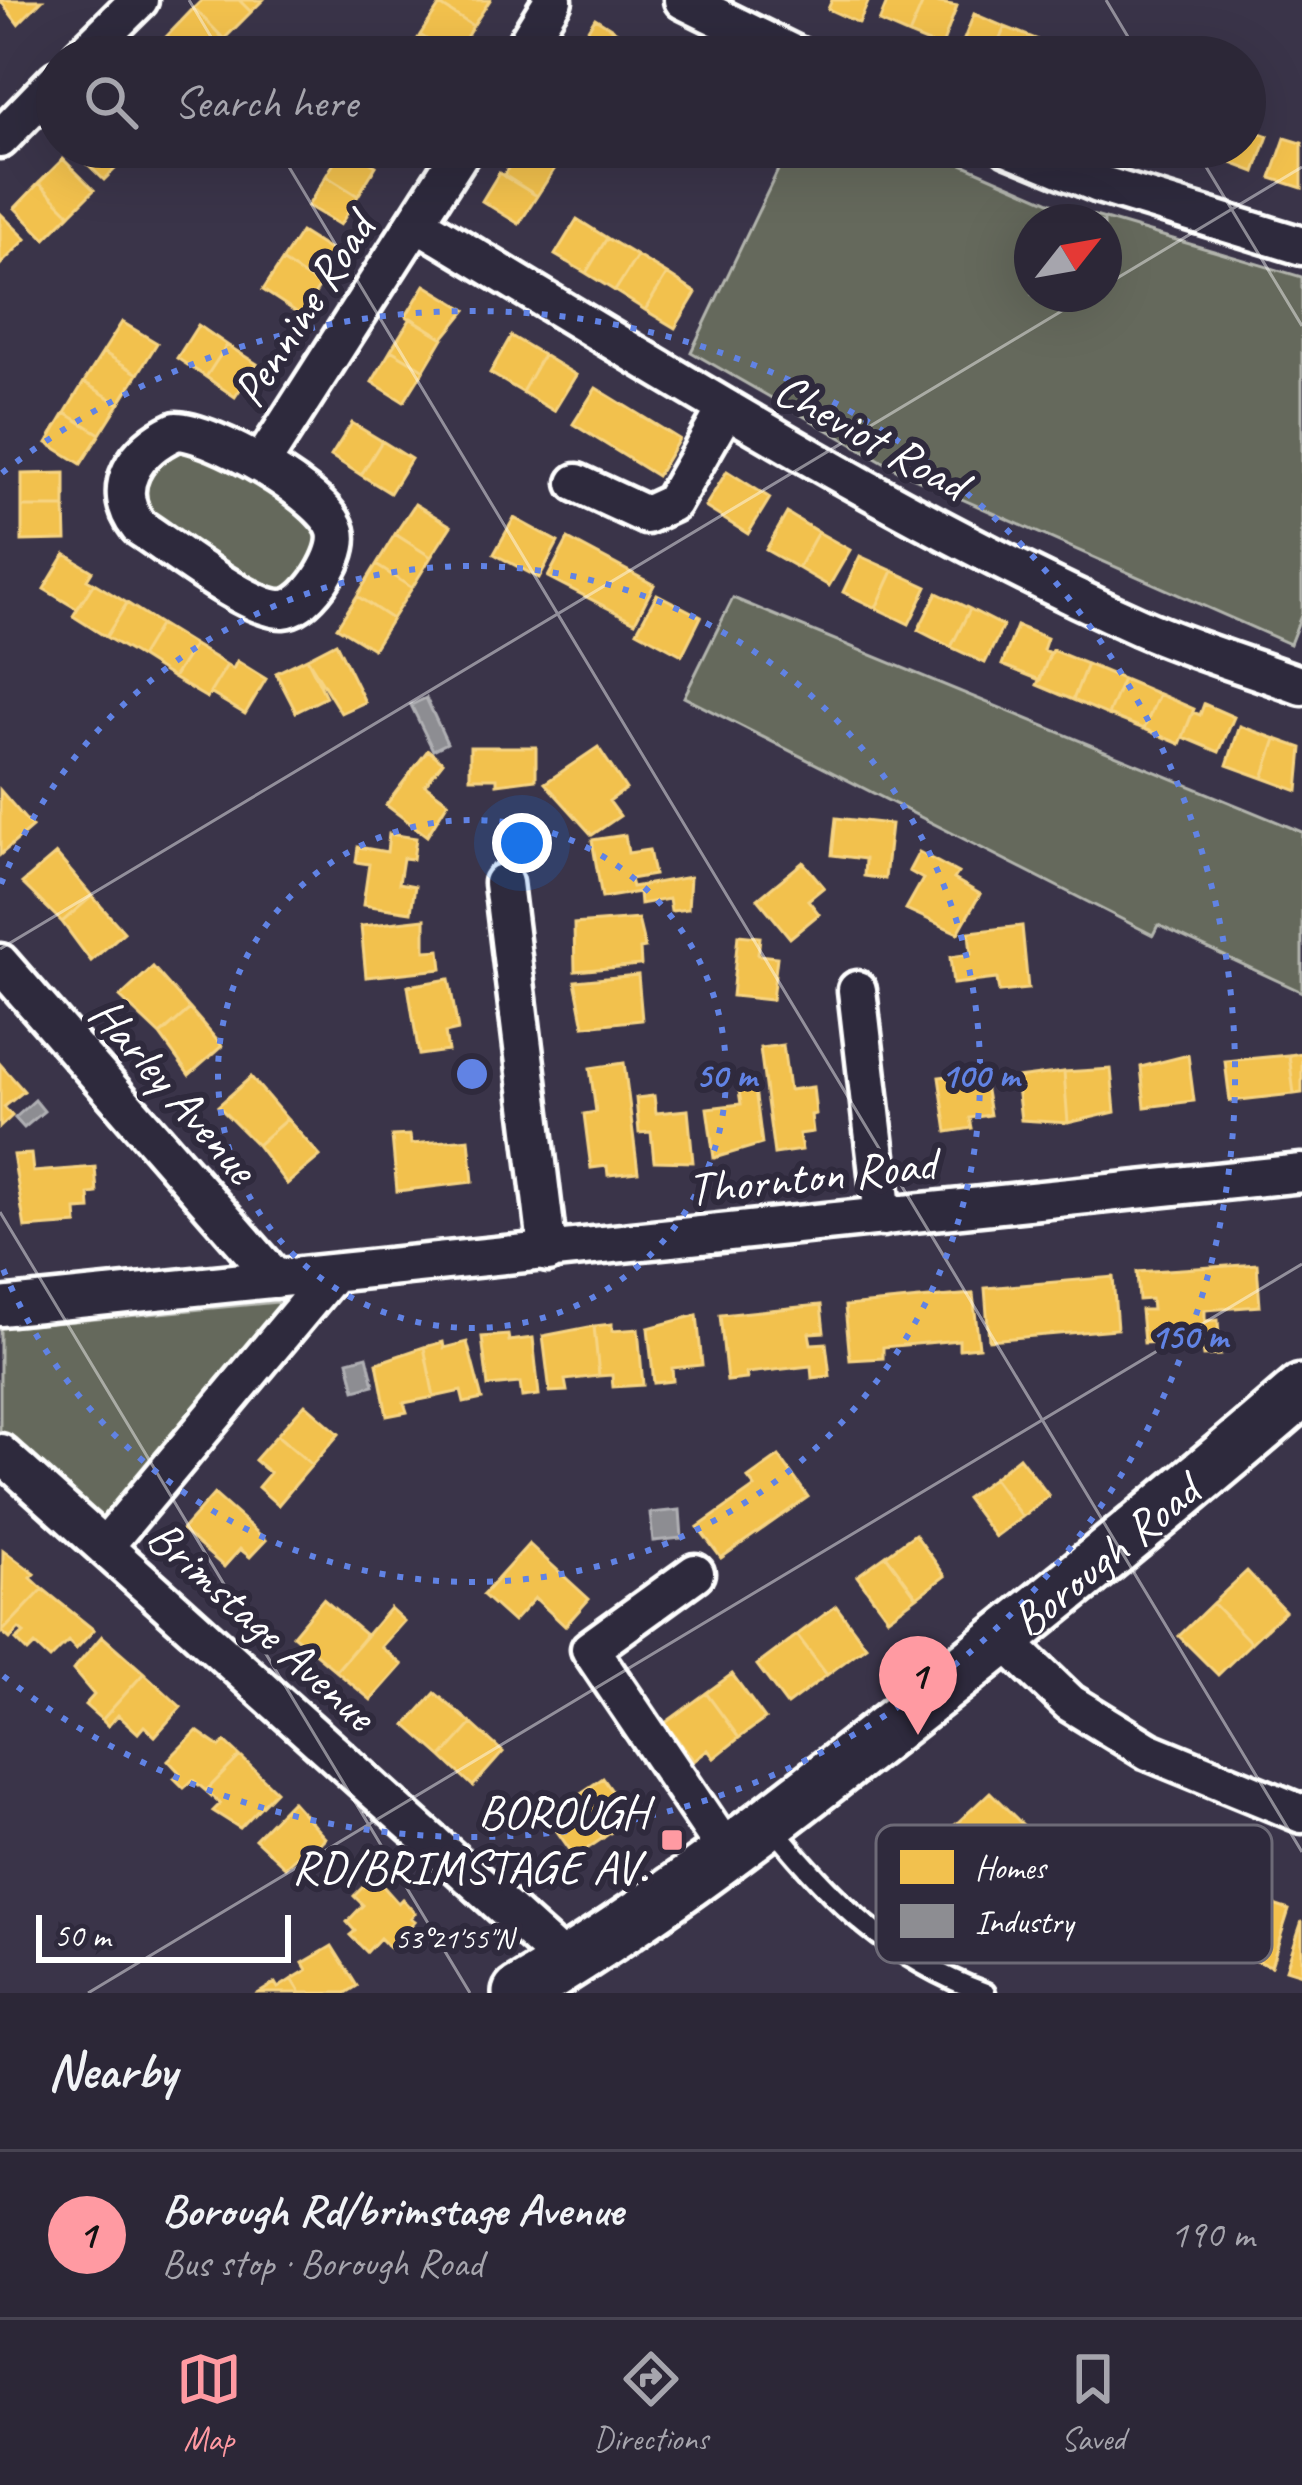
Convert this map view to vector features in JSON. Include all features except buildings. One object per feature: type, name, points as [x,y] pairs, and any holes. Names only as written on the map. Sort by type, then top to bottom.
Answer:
[{"type":"street","points":[[102,36],[139,0]]},
{"type":"street","points":[[531,36],[553,0]]},
{"type":"street","points":[[682,0],[757,36]]},
{"type":"street","points":[[0,139],[36,102]]},
{"type":"street","name":"Pennine Road","points":[[260,464],[451,168]]},
{"type":"street","points":[[1061,168],[1302,246]]},
{"type":"street","name":"Cheviot Road","points":[[418,223],[821,468],[1144,629],[1302,686]]},
{"type":"street","points":[[577,483],[646,515],[673,503],[726,409]]},
{"type":"street","name":"Pennine Road","points":[[176,430],[209,437],[260,464],[328,516],[336,532],[323,577],[306,598],[284,609],[259,603],[139,527],[124,509],[123,489],[131,470],[151,442],[176,430]]},
{"type":"street","points":[[503,883],[548,1253]]},
{"type":"street","name":"Harley Avenue","points":[[0,964],[276,1279]]},
{"type":"street","points":[[857,990],[883,1216]]},
{"type":"street","name":"Thornton Road","points":[[0,1306],[1302,1173]]},
{"type":"street","points":[[104,1547],[332,1274]]},
{"type":"street","name":"Borough Road","points":[[519,1993],[618,1934],[729,1855],[1003,1639],[1302,1391]]},
{"type":"street","name":"Brimstage Avenue","points":[[0,1453],[567,1964]]},
{"type":"street","points":[[694,1573],[590,1649],[729,1855]]},
{"type":"street","points":[[1003,1639],[1070,1702],[1148,1751],[1302,1814]]},
{"type":"lane","points":[[770,1823],[853,1919],[876,1934]]},
{"type":"lane","points":[[920,1963],[940,1976],[986,1993]]},
{"type":"green space","points":[[779,168],[971,168],[1054,204],[1014,204],[1014,312],[1122,312],[1122,224],[1302,277],[1302,613],[1290,644],[903,473],[691,352]]},
{"type":"green space","points":[[161,447],[198,447],[295,508],[317,529],[321,546],[303,585],[273,597],[145,520],[138,481]]},
{"type":"green space","points":[[733,598],[1302,832],[1302,992],[1158,925],[1153,935],[684,697]]},
{"type":"green space","points":[[277,1302],[286,1312],[99,1527],[0,1439],[0,1328]]},
{"type":"place","name":"Borough Rd/brimstage Avenue","points":[[918,1735]]},
{"type":"place","name":"BOROUGH RD/BRIMSTAGE AV.","points":[[672,1840]]}]
